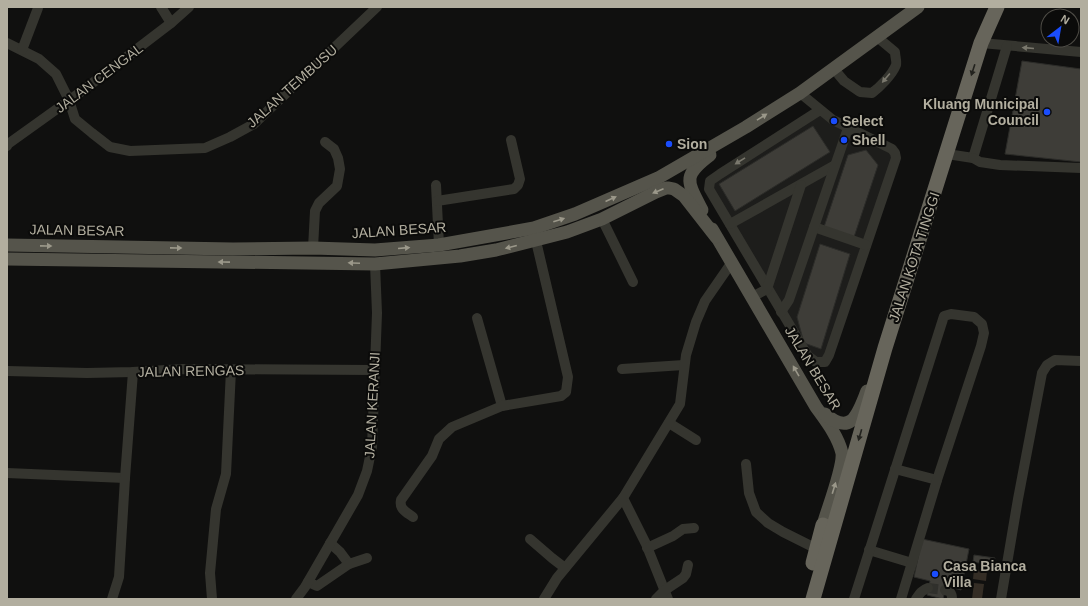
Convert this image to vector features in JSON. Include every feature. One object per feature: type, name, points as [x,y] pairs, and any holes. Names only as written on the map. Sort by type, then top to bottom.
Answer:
[{"type":"highway","name":"JALAN KOTA TINGGI","points":[[813,599],[885,348],[981,44],[997,7]]},
{"type":"highway","points":[[803,599],[823,525]]},
{"type":"main road","name":"JALAN BESAR","points":[[877,37],[905,7]]},
{"type":"main road","name":"JALAN BESAR","points":[[7,245],[375,250],[439,244],[534,228],[575,214],[658,178],[800,94],[918,7]]},
{"type":"main road","points":[[981,44],[989,7]]},
{"type":"main road","name":"JALAN BESAR","points":[[716,237],[691,188],[689,182],[690,177],[693,170],[699,164],[746,127]]},
{"type":"main road","name":"JALAN BESAR","points":[[7,259],[374,264],[460,256],[496,250],[567,232],[602,219],[656,192],[666,188],[674,188],[684,196],[716,237],[838,442],[842,455],[840,470],[823,525]]},
{"type":"main road","points":[[816,407],[832,421],[840,424],[846,424],[851,421],[859,411],[885,348]]},
{"type":"street","points":[[160,7],[171,23]]},
{"type":"street","name":"JALAN CENGAL","points":[[7,146],[171,23],[189,7]]},
{"type":"street","name":"JALAN TEMBUSU","points":[[7,43],[38,59],[56,74],[69,100],[75,119],[110,147],[130,151],[205,148],[254,124],[377,7]]},
{"type":"street","points":[[22,50],[38,8]]},
{"type":"street","points":[[834,69],[844,81],[860,92],[872,93],[892,72],[896,64],[895,52],[877,37]]},
{"type":"street","points":[[981,44],[1081,52]]},
{"type":"street","points":[[973,158],[1007,46]]},
{"type":"street","points":[[800,94],[833,120],[892,149],[896,158],[829,355],[825,362],[816,362],[808,356],[709,189],[710,181],[820,110]]},
{"type":"street","points":[[781,312],[789,300],[848,128]]},
{"type":"street","points":[[437,201],[514,189],[518,185],[520,179],[511,140]]},
{"type":"street","points":[[313,248],[315,211],[319,203],[337,186],[340,168],[334,149],[325,142]]},
{"type":"street","points":[[947,154],[973,158],[980,162],[1000,165],[1081,168]]},
{"type":"street","points":[[730,224],[835,165]]},
{"type":"street","points":[[752,298],[767,289],[801,184]]},
{"type":"street","points":[[436,185],[439,244]]},
{"type":"street","points":[[602,219],[633,282]]},
{"type":"street","points":[[814,227],[866,245]]},
{"type":"street","points":[[413,517],[401,508],[401,500],[432,456],[439,439],[452,427],[502,406],[561,396],[566,392],[568,377],[536,240]]},
{"type":"street","points":[[544,599],[557,578],[623,498],[680,404],[684,365],[696,322],[705,301],[732,262]]},
{"type":"street","name":"JALAN KERANJI","points":[[296,599],[308,582],[358,495],[368,472],[372,447],[377,312],[374,264]]},
{"type":"street","points":[[854,599],[944,316],[951,314],[974,317],[982,324],[984,333],[981,346],[937,480],[901,599]]},
{"type":"street","points":[[477,318],[502,406]]},
{"type":"street","points":[[1001,599],[1042,373],[1047,365],[1055,360],[1081,361]]},
{"type":"street","points":[[622,369],[684,365]]},
{"type":"street","name":"JALAN RENGAS","points":[[7,371],[87,373],[183,369],[374,370]]},
{"type":"street","points":[[212,599],[210,573],[216,510],[226,474],[231,370]]},
{"type":"street","points":[[112,599],[119,577],[133,372]]},
{"type":"street","points":[[669,423],[696,440]]},
{"type":"street","points":[[746,464],[749,493],[756,512],[768,523],[817,549]]},
{"type":"street","points":[[895,469],[937,480]]},
{"type":"street","points":[[7,473],[125,478]]},
{"type":"street","points":[[623,498],[647,548],[666,594]]},
{"type":"street","points":[[647,548],[673,536],[683,529],[694,528]]},
{"type":"street","points":[[530,539],[565,568]]},
{"type":"street","points":[[330,543],[340,552],[349,564]]},
{"type":"street","points":[[869,550],[912,563]]},
{"type":"street","points":[[308,582],[318,586],[349,564],[367,558]]},
{"type":"street","points":[[656,599],[666,594],[683,578],[686,574],[688,565]]},
{"type":"street","points":[[916,599],[920,593],[928,588]]},
{"type":"street","points":[[945,590],[951,593],[952,599]]},
{"type":"shaded area","points":[[820,106],[839,119],[898,152],[832,356],[816,365],[707,180]]},
{"type":"shaded area","points":[[974,569],[987,571],[986,581],[973,579]]},
{"type":"shaded area","points":[[974,583],[984,584],[982,599],[972,599]]},
{"type":"building","name":"Kluang Municipal Council","points":[[1022,61],[1081,69],[1081,162],[1005,154]]},
{"type":"building","points":[[813,126],[830,152],[735,211],[719,184]]},
{"type":"building","points":[[866,150],[878,165],[854,237],[824,227],[848,155]]},
{"type":"building","points":[[820,244],[850,254],[821,349],[804,343],[797,317]]},
{"type":"building","points":[[922,539],[969,549],[961,590],[946,586],[943,599],[927,595],[930,581],[914,577]]},
{"type":"building","points":[[974,555],[995,558],[993,565],[973,562]]},
{"type":"tunnel","points":[[928,588],[945,590]]},
{"type":"place","name":"Kluang Municipal Council","points":[[1047,112]]},
{"type":"place","name":"Select","points":[[834,121]]},
{"type":"place","name":"Shell","points":[[844,140]]},
{"type":"place","name":"Sion","points":[[669,144]]},
{"type":"place","name":"Casa Bianca Villa","points":[[935,574]]}]
